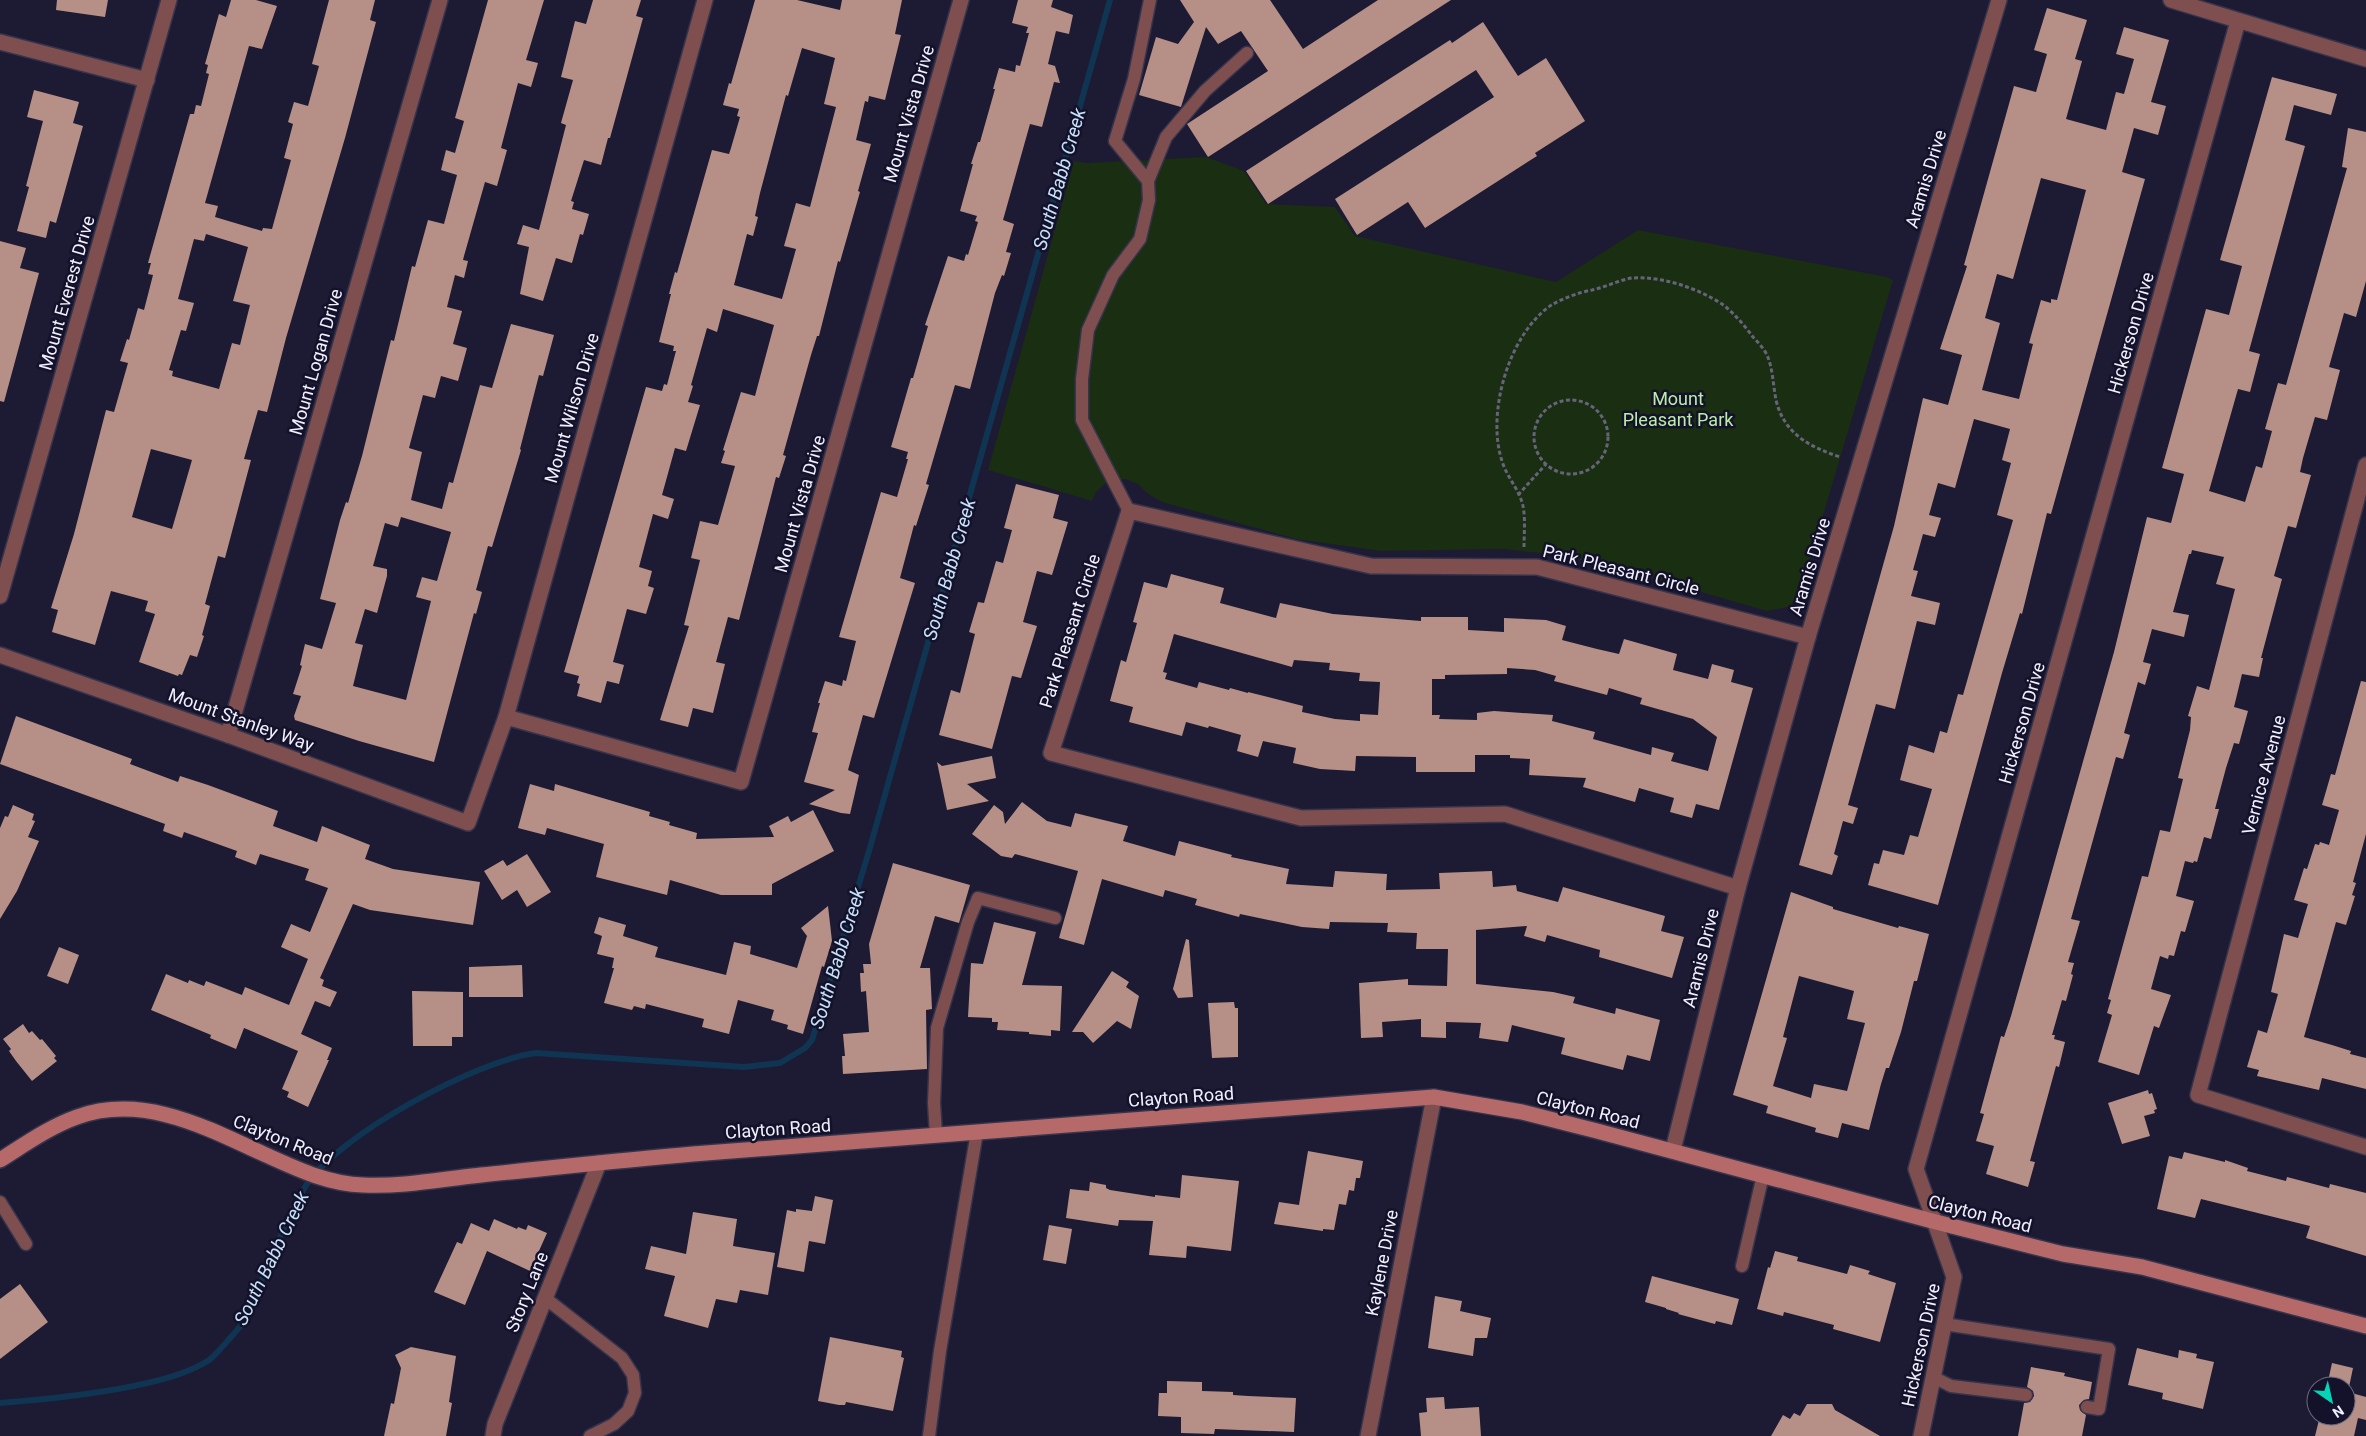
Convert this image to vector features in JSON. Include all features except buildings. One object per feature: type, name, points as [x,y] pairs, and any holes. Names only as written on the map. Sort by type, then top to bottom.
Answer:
[{"type":"street","name":"Mount Everest Drive","points":[[0,596],[170,0]]},
{"type":"street","name":"Mount Logan Drive","points":[[228,735],[440,0]]},
{"type":"street","name":"Mount Wilson Drive","points":[[468,823],[506,717],[704,0]]},
{"type":"street","name":"Mount Vista Drive","points":[[506,717],[741,782],[961,0]]},
{"type":"street","name":"Aramis Drive","points":[[1673,1150],[1738,888],[1808,637],[2000,0]]},
{"type":"street","points":[[2172,0],[2366,59]]},
{"type":"street","name":"Hickerson Drive","points":[[1921,1436],[1954,1277],[1916,1169],[2238,21]]},
{"type":"street","points":[[0,42],[147,80]]},
{"type":"street","name":"Vernice Avenue","points":[[2366,465],[2198,1095],[2366,1147]]},
{"type":"street","name":"Park Pleasant Circle","points":[[1738,888],[1505,814],[1301,818],[1051,753],[1129,511],[1371,566],[1537,567],[1808,637]]},
{"type":"street","name":"Mount Stanley Way","points":[[0,655],[228,735],[468,823]]},
{"type":"street","name":"Clayton Road","points":[[0,1160],[52,1128],[99,1111],[122,1108],[162,1113],[186,1120],[304,1172],[336,1181],[364,1185],[936,1135],[1434,1097],[1522,1112],[1673,1150],[1936,1222],[2063,1254],[2142,1267],[2366,1326]]},
{"type":"street","name":"Kaylene Drive","points":[[1368,1436],[1434,1097]]},
{"type":"street","name":"Story Lane","points":[[493,1436],[495,1424],[599,1163]]},
{"type":"lane","points":[[1148,181],[1115,141],[1134,79],[1150,0]]},
{"type":"lane","points":[[1129,511],[1082,420],[1082,380],[1088,330],[1113,275],[1140,239],[1149,200],[1148,181],[1166,137],[1205,91],[1247,53]]},
{"type":"lane","points":[[936,1135],[934,1103],[937,1028],[968,922],[978,898],[1055,918]]},
{"type":"lane","points":[[929,1436],[942,1342],[977,1132]]},
{"type":"lane","points":[[1742,1266],[1763,1175]]},
{"type":"lane","points":[[0,1202],[26,1244]]},
{"type":"lane","points":[[545,1298],[622,1358],[633,1375],[635,1393],[628,1411],[614,1424],[590,1436]]},
{"type":"lane","points":[[1944,1324],[1963,1325],[2109,1350],[2099,1409],[2087,1407]]},
{"type":"lane","points":[[1933,1377],[1951,1386],[2026,1396]]},
{"type":"path","points":[[1524,547],[1524,515],[1518,495],[1501,460],[1497,413],[1501,387],[1521,340],[1539,317],[1554,304],[1585,291],[1631,278],[1676,283],[1723,305],[1744,326],[1767,354],[1776,402],[1785,420],[1798,438],[1814,449],[1840,457]]},
{"type":"path","points":[[1578,400],[1589,404],[1599,412],[1606,423],[1608,435],[1607,448],[1601,459],[1592,468],[1575,474],[1556,471],[1546,464],[1534,444],[1534,432],[1538,420],[1545,411],[1560,402],[1578,400]]},
{"type":"path","points":[[1518,495],[1546,464]]},
{"type":"green space","name":"Mount Pleasant Park","points":[[1206,157],[1244,171],[1266,204],[1335,207],[1355,236],[1556,282],[1638,230],[1887,277],[1893,280],[1799,596],[1788,607],[1767,611],[1614,567],[1559,555],[1504,549],[1381,551],[1296,539],[1162,502],[1147,493],[1138,484],[1125,479],[1106,483],[1096,492],[1092,501],[988,470],[1074,161],[1087,163]]},
{"type":"waterway","name":"South Babb Creek","points":[[0,1403],[48,1399],[138,1385],[190,1370],[209,1360],[240,1327],[247,1316],[293,1209],[305,1187],[321,1167],[376,1124],[445,1085],[510,1059],[536,1053],[744,1067],[780,1063],[805,1048],[812,1040],[869,851],[1110,0]]}]
